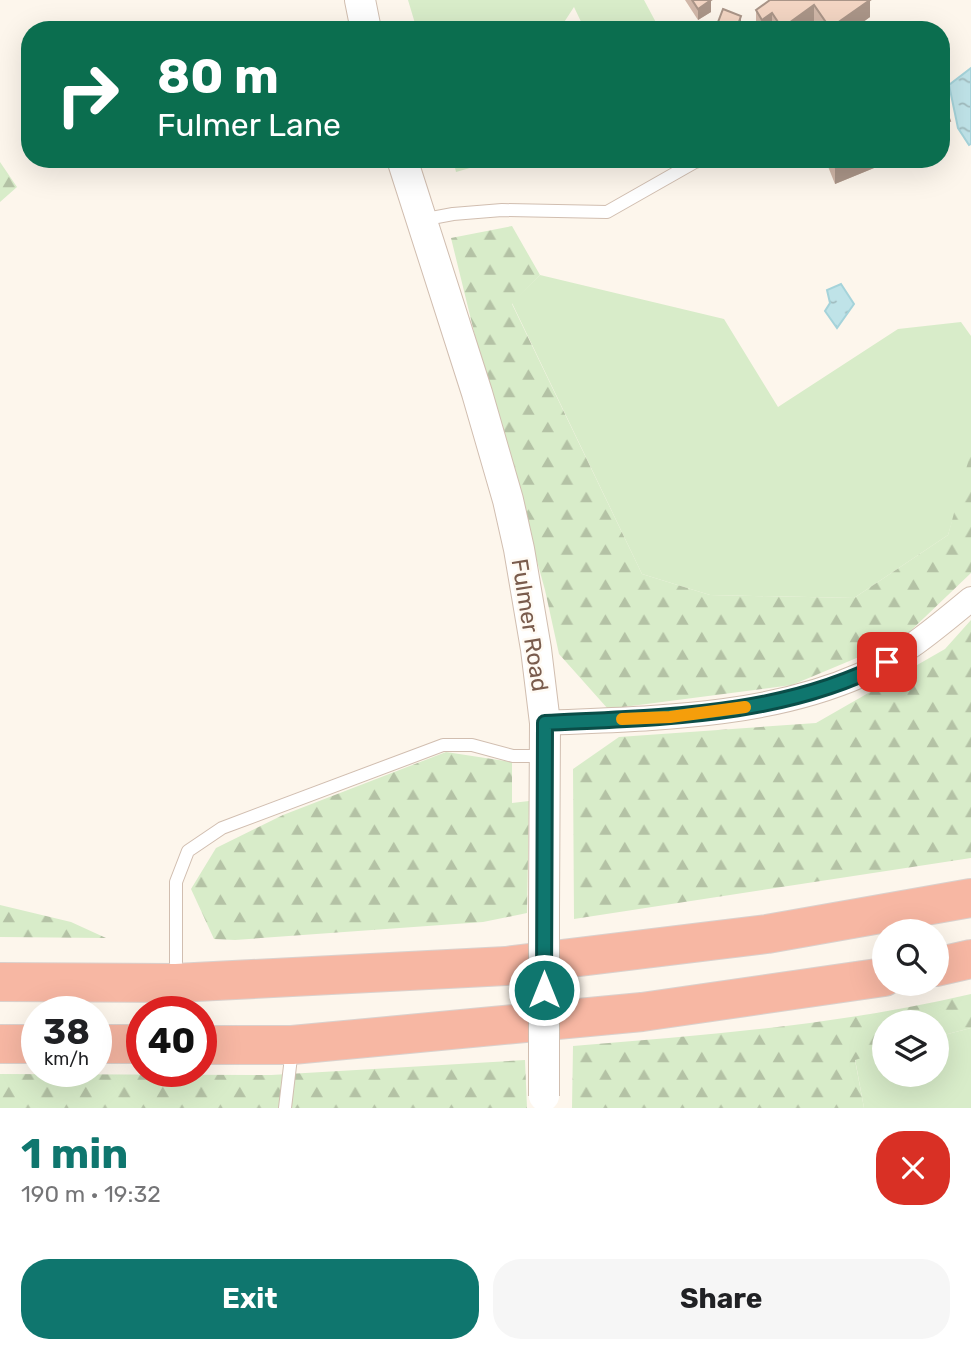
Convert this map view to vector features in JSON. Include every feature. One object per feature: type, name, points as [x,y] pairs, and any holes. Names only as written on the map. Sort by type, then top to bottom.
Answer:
[{"type":"highway","points":[[0,982],[176,983],[506,966],[767,934],[971,898]]},
{"type":"highway","points":[[949,964],[971,959]]},
{"type":"highway","points":[[217,1045],[292,1045],[642,1012],[872,979]]},
{"type":"highway","points":[[0,1044],[21,1044]]},
{"type":"street","points":[[360,0],[364,21]]},
{"type":"street","name":"Fulmer Road","points":[[405,168],[477,393],[508,500],[527,595],[545,723],[544,1102]]},
{"type":"street","points":[[545,723],[670,717],[729,710],[818,691],[862,675],[906,650],[971,598]]},
{"type":"lane","points":[[421,220],[502,210],[607,212],[684,168]]},
{"type":"lane","points":[[176,983],[176,882],[188,851],[222,828],[443,745],[472,745],[513,756],[545,756]]},
{"type":"lane","points":[[285,1108],[292,1045]]},
{"type":"green space","points":[[408,0],[644,0],[655,21],[581,21],[574,7],[565,21],[414,21]]},
{"type":"green space","points":[[0,162],[17,187],[0,202]]},
{"type":"green space","points":[[512,226],[540,275],[512,304],[642,574],[710,595],[854,598],[948,535],[971,451],[971,573],[902,639],[792,685],[608,709],[559,654],[545,590],[477,344],[451,238]]},
{"type":"green space","points":[[540,275],[724,319],[778,407],[898,329],[961,322],[971,336],[971,459],[948,535],[854,598],[710,595],[642,574],[512,303]]},
{"type":"green space","points":[[971,620],[971,858],[574,919],[573,769],[619,737],[816,723],[945,649]]},
{"type":"green space","points":[[446,752],[512,762],[512,803],[529,801],[527,913],[483,922],[235,940],[214,939],[191,889],[216,848],[283,815]]},
{"type":"green space","points":[[0,905],[71,922],[106,938],[0,937]]},
{"type":"green space","points":[[971,994],[971,1028],[949,1034],[949,1010],[894,1010]]},
{"type":"green space","points":[[872,1014],[872,1055],[855,1060],[864,1108],[572,1108],[573,1046]]},
{"type":"green space","points":[[971,1028],[971,1108],[864,1108],[855,1059],[872,1054],[872,1087],[949,1087],[949,1034]]},
{"type":"green space","points":[[525,1060],[527,1108],[0,1108],[0,1074],[21,1074],[21,1087],[112,1087],[112,1074],[126,1074],[126,1087],[217,1087],[217,1075],[271,1075]]},
{"type":"water","points":[[971,68],[969,145],[958,128],[950,84]]},
{"type":"water","points":[[841,284],[854,304],[837,328],[825,311],[830,303],[827,290]]},
{"type":"building","points":[[692,0],[711,0],[698,9]]},
{"type":"building","points":[[770,0],[870,0],[840,21],[825,21],[814,5],[792,21],[777,21],[772,13],[762,20],[756,10]]},
{"type":"building","points":[[723,9],[741,16],[739,21],[718,21]]},
{"type":"slow traffic","points":[[622,719],[670,717],[745,707]]},
{"type":"route","points":[[544,990],[545,723],[670,717],[769,703],[818,691],[862,675],[887,662]]}]
